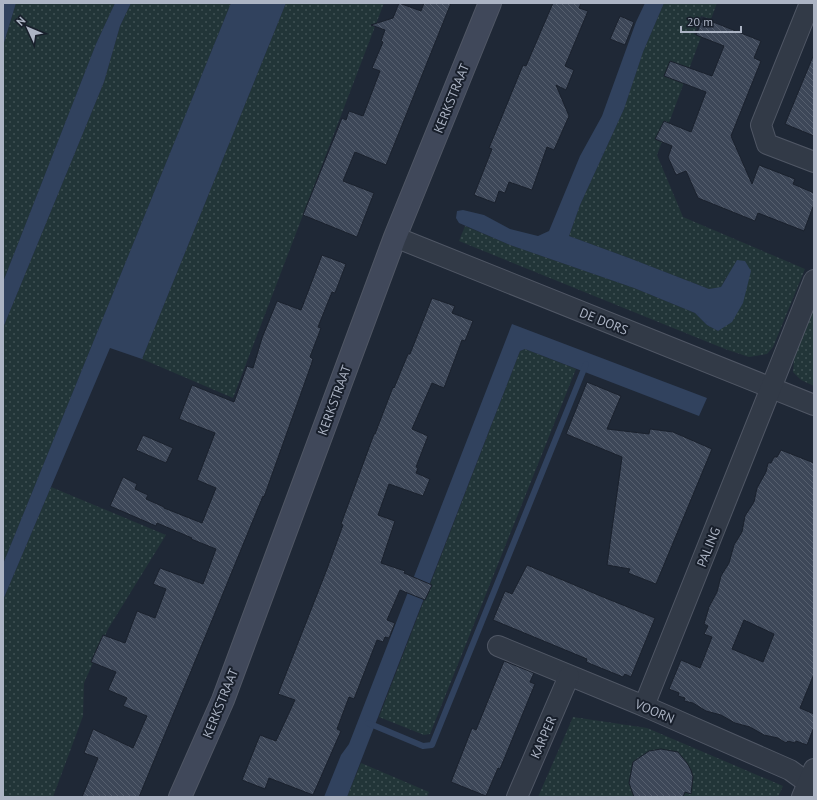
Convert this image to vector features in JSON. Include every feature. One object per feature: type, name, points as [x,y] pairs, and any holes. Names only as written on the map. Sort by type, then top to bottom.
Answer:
[{"type":"street","name":"KERKSTRAAT","points":[[180,797],[222,700],[395,237],[490,3]]},
{"type":"street","points":[[810,3],[761,125],[767,144],[814,162]]},
{"type":"street","name":"DE DORS","points":[[395,237],[814,405]]},
{"type":"street","name":"PALING","points":[[644,706],[814,280]]},
{"type":"street","name":"VOORN","points":[[498,646],[644,706],[790,770],[808,783]]},
{"type":"street","name":"KARPER","points":[[517,797],[569,676]]},
{"type":"green space","points":[[16,3],[115,3],[96,44],[3,282],[3,46]]},
{"type":"green space","points":[[131,3],[231,3],[3,564],[3,328],[104,82],[120,26]]},
{"type":"green space","points":[[286,3],[384,3],[233,398],[142,359]]},
{"type":"green space","points":[[664,3],[717,3],[711,19],[701,16],[694,34],[701,37],[657,155],[683,217],[805,269],[773,347],[767,354],[749,357],[725,349],[459,241],[465,226],[510,245],[634,288],[695,313],[707,325],[718,331],[727,275],[721,288],[709,289],[569,236],[580,205],[624,109],[643,52]]},
{"type":"green space","points":[[814,304],[814,386],[801,380],[793,372],[795,348]]},
{"type":"green space","points":[[525,349],[576,369],[430,734],[424,735],[379,717],[520,351]]},
{"type":"green space","points":[[51,487],[166,535],[108,629],[84,683],[83,716],[53,797],[3,797],[3,600]]},
{"type":"green space","points":[[573,717],[647,728],[783,786],[778,797],[538,797]]},
{"type":"green space","points":[[361,763],[429,792],[427,797],[347,797]]},
{"type":"water","points":[[3,3],[16,3],[3,46]]},
{"type":"water","points":[[115,3],[131,3],[120,26],[104,82],[3,328],[3,282],[96,44]]},
{"type":"water","points":[[231,3],[286,3],[142,359],[110,348],[3,600],[3,564]]},
{"type":"water","points":[[645,3],[664,3],[643,52],[624,109],[580,205],[569,236],[709,289],[721,287],[737,260],[745,261],[751,271],[743,303],[732,322],[718,331],[707,325],[695,313],[634,288],[510,245],[459,223],[456,218],[457,211],[463,210],[484,215],[510,229],[538,236],[549,231],[580,156],[602,116],[636,22]]},
{"type":"water","points":[[512,324],[707,398],[699,416],[525,349],[520,351],[347,797],[324,797],[341,755],[349,744]]},
{"type":"building","points":[[399,3],[421,11],[424,3],[451,3],[386,165],[355,152],[343,181],[374,193],[357,237],[303,215],[342,118],[346,120],[349,111],[363,116],[380,71],[372,68],[383,42],[381,41],[385,30],[371,25],[393,18]]},
{"type":"building","points":[[553,3],[581,3],[579,8],[588,11],[565,66],[574,70],[566,90],[556,85],[569,116],[554,150],[547,147],[532,190],[509,182],[505,193],[499,191],[495,203],[474,195],[492,149],[489,148],[523,65],[526,66]]},
{"type":"building","points":[[620,16],[634,22],[625,45],[610,39]]},
{"type":"building","points":[[703,18],[761,41],[754,58],[761,61],[731,136],[752,184],[759,165],[795,179],[793,184],[814,193],[814,204],[804,231],[758,213],[755,221],[698,198],[686,171],[676,175],[668,157],[672,146],[655,139],[664,121],[691,132],[706,92],[664,76],[670,61],[712,76],[724,46],[696,35]]},
{"type":"building","points":[[814,54],[814,136],[785,124]]},
{"type":"building","points":[[322,255],[346,264],[335,293],[332,292],[318,327],[321,328],[310,357],[313,359],[264,497],[263,496],[139,797],[82,797],[98,758],[84,753],[93,729],[133,748],[147,716],[123,706],[127,698],[108,690],[116,672],[91,662],[103,635],[125,643],[137,611],[155,618],[166,589],[153,584],[160,568],[203,584],[216,549],[157,523],[156,526],[110,506],[123,477],[137,484],[135,489],[148,495],[146,499],[202,523],[216,488],[197,480],[215,433],[179,419],[192,385],[234,402],[247,366],[253,368],[262,338],[277,301],[301,310]]},
{"type":"building","points":[[432,298],[455,306],[452,313],[473,321],[465,341],[462,340],[444,388],[432,383],[412,429],[428,436],[416,467],[418,468],[416,473],[430,479],[423,496],[389,484],[378,515],[395,521],[381,563],[405,571],[404,573],[432,585],[425,600],[400,590],[387,620],[395,623],[389,638],[385,637],[383,642],[377,640],[354,699],[349,697],[337,729],[341,731],[313,795],[269,778],[265,789],[242,780],[260,735],[276,741],[295,700],[278,694],[327,569],[343,525],[341,524],[374,434],[393,387],[394,388],[408,354],[410,354]]},
{"type":"building","points":[[587,382],[621,396],[607,429],[649,434],[650,429],[673,432],[712,449],[656,584],[628,573],[630,569],[607,565],[622,457],[566,434]]},
{"type":"building","points":[[143,435],[173,448],[166,463],[136,450]]},
{"type":"building","points":[[781,450],[814,463],[814,674],[800,708],[814,714],[814,727],[807,745],[796,741],[795,743],[788,741],[786,743],[778,738],[764,735],[750,727],[735,723],[721,715],[706,711],[693,703],[684,701],[685,698],[678,696],[679,693],[669,689],[681,660],[700,668],[712,637],[704,634],[708,626],[704,624],[709,607],[717,592],[721,576],[729,563],[734,545],[742,532],[745,516],[754,502],[757,488],[766,472],[768,463],[771,463],[774,457],[777,457]],"holes":[[[744,620],[774,634],[763,662],[732,649]]]},
{"type":"building","points":[[527,565],[655,618],[631,677],[625,674],[623,677],[586,662],[587,659],[493,620],[505,591],[512,594]]},
{"type":"building","points":[[504,661],[534,673],[530,682],[535,684],[500,769],[498,768],[486,796],[451,782],[472,728],[476,730]]},
{"type":"building","points":[[661,749],[678,752],[687,763],[693,777],[691,794],[685,792],[683,797],[634,797],[629,783],[633,762],[649,751]]},
{"type":"waterway","points":[[368,723],[423,746],[432,745],[586,364]]}]
